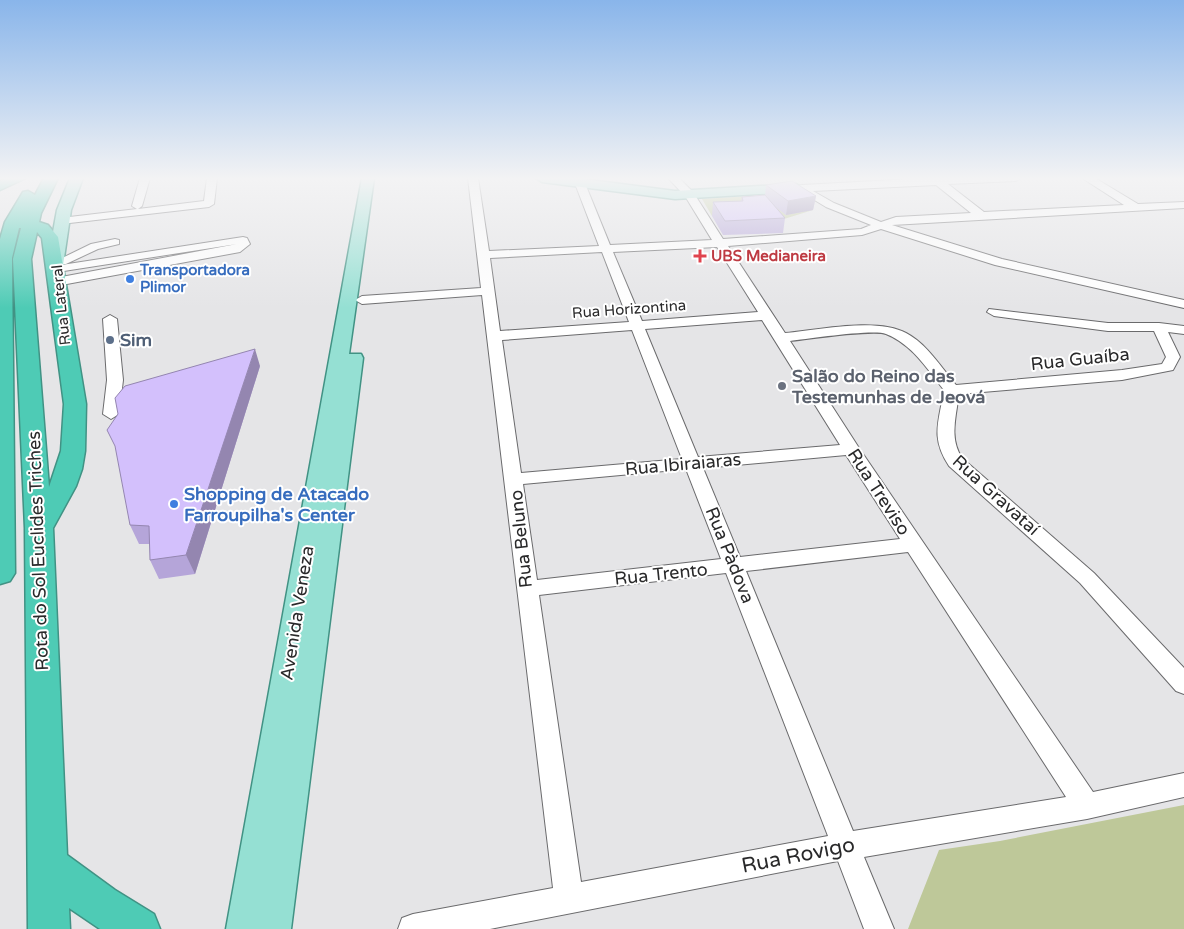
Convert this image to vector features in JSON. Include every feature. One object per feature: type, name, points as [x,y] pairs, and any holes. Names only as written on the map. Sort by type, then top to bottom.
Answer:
[{"type":"highway","name":"Rota do Sol Euclides Triches","points":[[0,573],[2,258],[11,221]]},
{"type":"highway","name":"Rota do Sol Euclides Triches","points":[[13,221],[22,259],[39,528],[49,929]]},
{"type":"highway","points":[[20,221],[47,232],[55,272]]},
{"type":"highway","name":"Rua Lateral","points":[[39,528],[63,486],[73,451],[75,404],[55,272]]},
{"type":"highway","points":[[24,303],[63,330]]},
{"type":"highway","points":[[48,866],[100,905],[139,929]]},
{"type":"main road","name":"Rua Lateral","points":[[55,272],[61,221]]},
{"type":"main road","name":"Avenida Veneza","points":[[272,929],[295,691],[350,334],[363,221]]},
{"type":"main road","name":"Avenida Veneza","points":[[350,334],[362,300],[372,221]]},
{"type":"main road","name":"Avenida Veneza","points":[[245,929],[295,691]]},
{"type":"street","name":"Rua Beluno","points":[[478,221],[515,479],[526,589],[569,899]]},
{"type":"street","name":"Rua Pàdova","points":[[594,221],[879,929]]},
{"type":"street","name":"Rua Treviso","points":[[706,221],[851,449],[1087,806]]},
{"type":"street","points":[[864,221],[1040,273],[1184,304]]},
{"type":"street","points":[[482,255],[718,243],[862,232],[892,221]]},
{"type":"street","points":[[243,240],[244,244],[240,248],[227,250],[55,272],[243,240]]},
{"type":"street","points":[[55,272],[95,246],[114,242]]},
{"type":"street","points":[[362,300],[488,291]]},
{"type":"street","points":[[994,312],[1108,327],[1167,342]]},
{"type":"street","name":"Rua Horizontina","points":[[495,336],[765,316]]},
{"type":"street","points":[[110,319],[115,380],[111,414]]},
{"type":"street","points":[[1108,327],[1159,327],[1184,330]]},
{"type":"street","name":"Rua Guaíba","points":[[952,390],[1122,375],[1168,367],[1173,357],[1159,327]]},
{"type":"street","points":[[780,338],[879,328],[888,329],[900,333],[925,357],[952,390]]},
{"type":"street","name":"Rua Gravataí","points":[[952,390],[945,437],[946,447],[955,462],[1087,578],[1184,684]]},
{"type":"street","name":"Rua Ibiraiaras","points":[[515,479],[851,449]]},
{"type":"street","name":"Rua Trento","points":[[526,589],[914,544]]},
{"type":"street","name":"Rua Rovigo","points":[[413,929],[445,926],[569,899],[846,846],[1087,806],[1184,785]]},
{"type":"green space","points":[[1184,805],[1184,929],[908,929],[939,850],[1000,841]]},
{"type":"building","name":"Shopping de Atacado Farroupilha's Center","points":[[255,349],[186,555],[150,560],[149,526],[130,525],[115,446],[107,430],[118,414],[115,398],[125,386]]},
{"type":"place","name":"UBS Medianeira","points":[[700,256]]},
{"type":"place","name":"Transportadora Plimor","points":[[130,279]]},
{"type":"place","name":"Sim","points":[[110,340]]},
{"type":"place","name":"Salão do Reino das Testemunhas de Jeová","points":[[782,386]]},
{"type":"place","name":"Shopping de Atacado Farroupilha's Center","points":[[174,504]]}]
